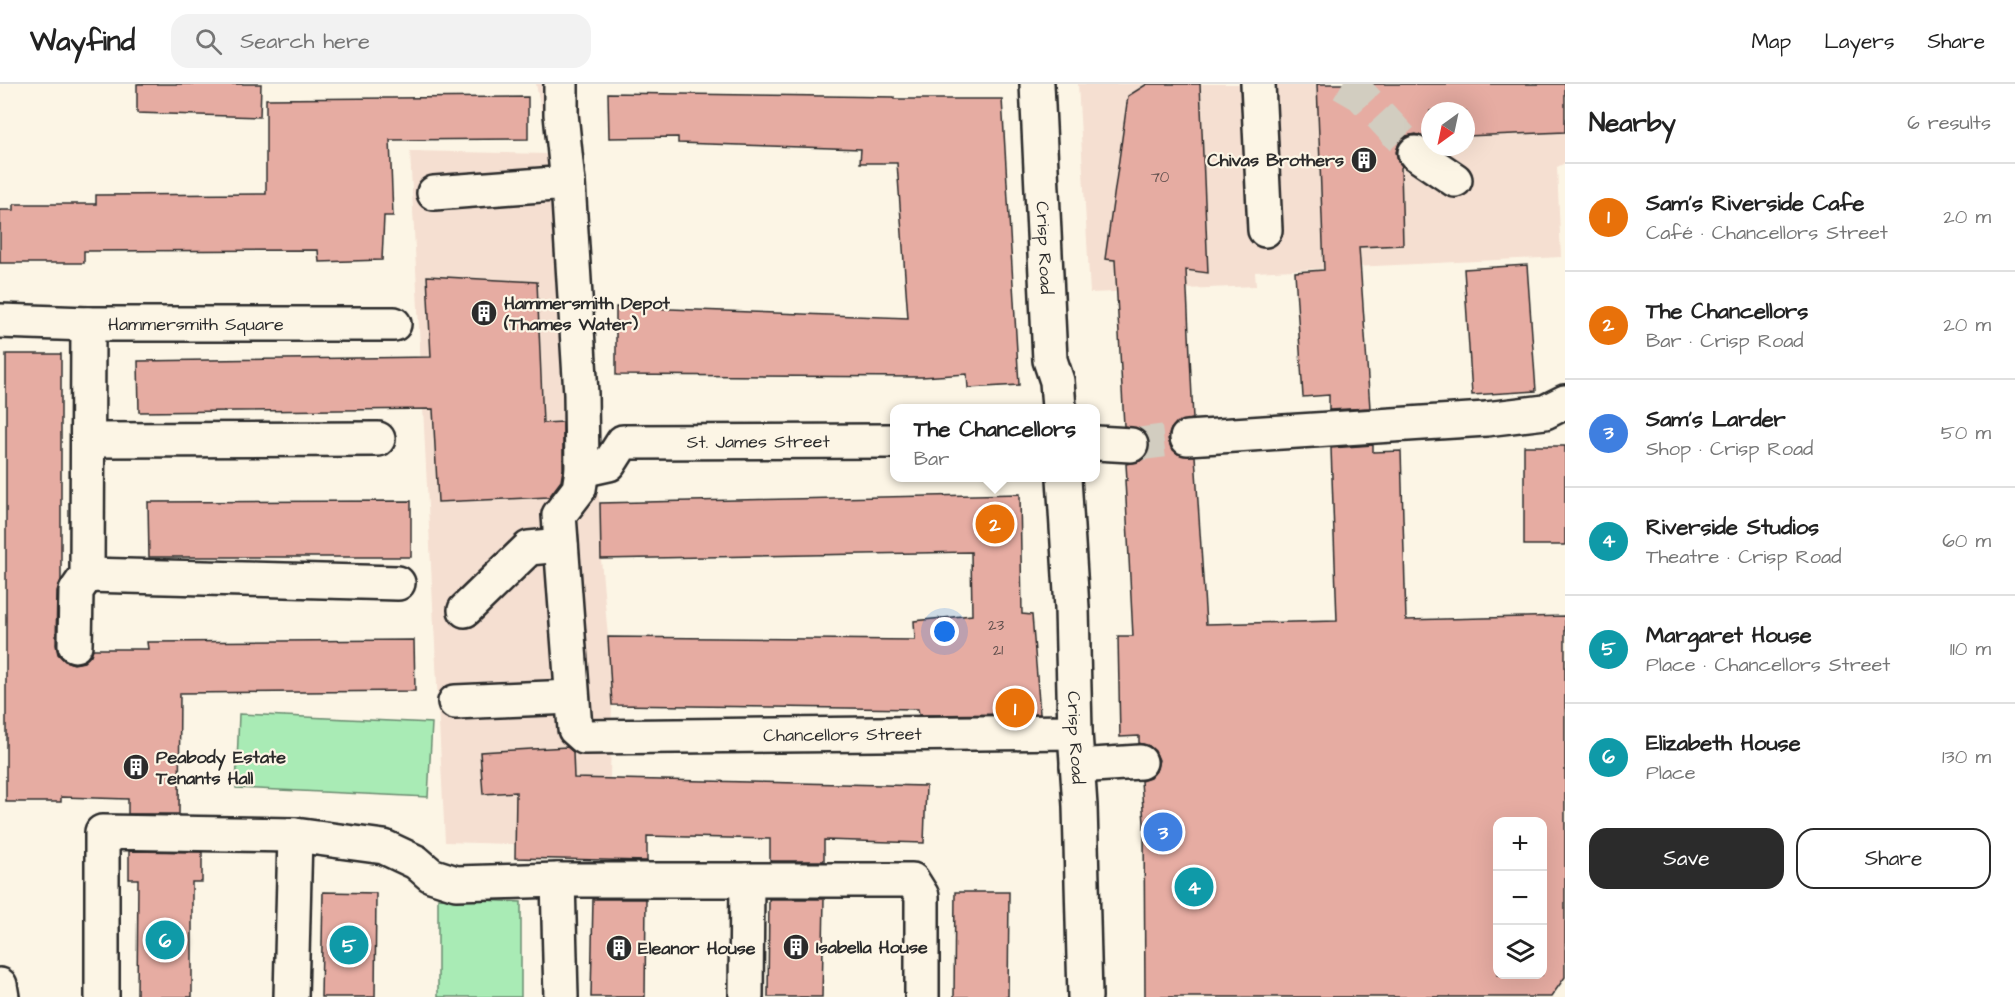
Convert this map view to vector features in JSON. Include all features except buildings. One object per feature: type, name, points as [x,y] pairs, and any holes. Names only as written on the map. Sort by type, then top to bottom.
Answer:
[{"type":"street","points":[[561,84],[561,114],[568,183],[581,394],[582,470]]},
{"type":"street","name":"Crisp Road","points":[[1037,84],[1050,360],[1058,395]]},
{"type":"street","points":[[1258,84],[1265,230]]},
{"type":"street","points":[[1415,153],[1455,180]]},
{"type":"street","points":[[434,193],[568,183]]},
{"type":"street","name":"Hammersmith Square","points":[[0,321],[88,324],[394,324]]},
{"type":"street","points":[[75,645],[76,591],[87,575],[88,324]]},
{"type":"street","points":[[1187,438],[1519,416],[1545,412],[1565,402]]},
{"type":"street","points":[[88,440],[378,439]]},
{"type":"street","name":"St. James Street","points":[[582,470],[609,464],[623,442],[890,441]]},
{"type":"street","points":[[1100,443],[1131,445]]},
{"type":"street","name":"Chancellors Street","points":[[582,470],[579,489],[558,515],[575,729],[584,737],[1075,732]]},
{"type":"street","name":"Crisp Road","points":[[1064,482],[1080,806],[1085,997]]},
{"type":"street","points":[[465,610],[529,548],[561,545]]},
{"type":"street","points":[[87,575],[398,583]]},
{"type":"street","points":[[455,702],[572,697]]},
{"type":"street","points":[[1077,766],[1140,762]]},
{"type":"street","points":[[102,997],[102,832],[296,835],[384,847],[416,862],[431,875],[456,883],[558,879],[912,880],[922,896],[922,997]]},
{"type":"street","points":[[291,997],[296,835]]},
{"type":"street","points":[[558,879],[561,997]]},
{"type":"street","points":[[746,997],[747,880]]},
{"type":"street","points":[[0,985],[2,997]]},
{"type":"shaded area","points":[[536,84],[580,84],[592,469],[600,503],[601,559],[612,705],[608,847],[445,842],[410,151],[550,154]]},
{"type":"shaded area","points":[[1078,84],[1565,84],[1565,163],[1557,167],[1561,257],[1255,272],[1256,286],[1090,293]]},
{"type":"green space","points":[[239,714],[432,723],[428,797],[236,788]]},
{"type":"green space","points":[[438,898],[521,902],[521,997],[438,997]]},
{"type":"tunnel","points":[[1342,84],[1361,95],[1415,153]]},
{"type":"tunnel","points":[[1131,445],[1187,438]]},
{"type":"place","name":"Chivas Brothers","points":[[1364,160]]},
{"type":"place","name":"Hammersmith Depot (Thames Water)","points":[[484,313]]},
{"type":"place","name":"The Chancellors","points":[[995,524]]},
{"type":"place","name":"Sam's Riverside Cafe","points":[[1015,708]]},
{"type":"place","name":"Peabody Estate Tenants Hall","points":[[136,767]]},
{"type":"place","name":"Sam's Larder","points":[[1163,832]]},
{"type":"place","name":"Riverside Studios","points":[[1194,887]]},
{"type":"place","name":"Elizabeth House","points":[[165,940]]},
{"type":"place","name":"Margaret House","points":[[349,945]]},
{"type":"place","name":"Isabella House","points":[[796,947]]},
{"type":"place","name":"Eleanor House","points":[[619,948]]}]
